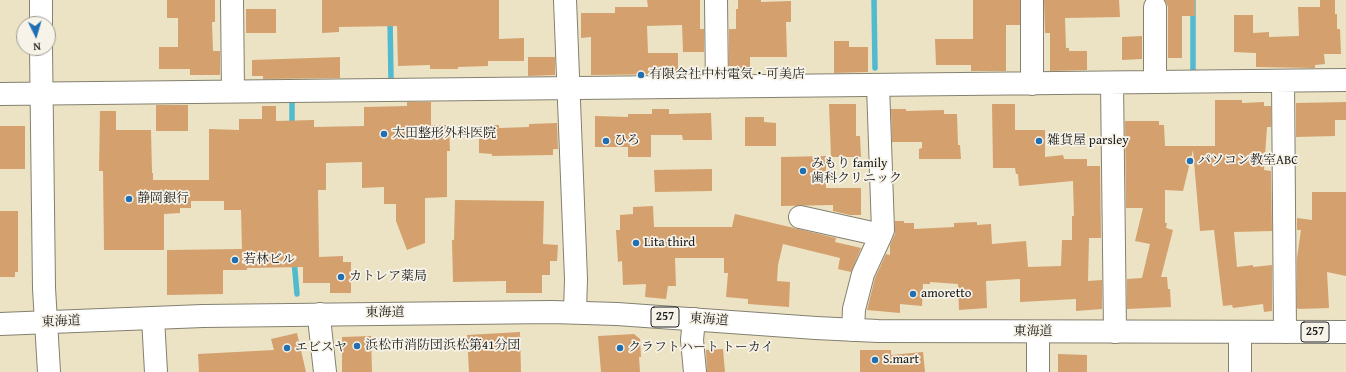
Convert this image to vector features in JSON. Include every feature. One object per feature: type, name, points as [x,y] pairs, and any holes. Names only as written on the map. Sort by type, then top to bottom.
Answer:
[{"type":"main road","points":[[41,0],[41,16]]},
{"type":"main road","points":[[232,0],[233,91]]},
{"type":"main road","points":[[564,0],[576,279],[575,312]]},
{"type":"main road","points":[[716,0],[717,86]]},
{"type":"main road","points":[[1032,0],[1032,84]]},
{"type":"main road","points":[[1154,7],[1155,82]]},
{"type":"main road","points":[[41,56],[46,322],[49,372]]},
{"type":"main road","points":[[0,94],[1346,80]]},
{"type":"main road","points":[[1282,81],[1285,332]]},
{"type":"main road","points":[[1112,83],[1115,332]]},
{"type":"main road","points":[[853,330],[854,309],[863,274],[883,230],[878,85]]},
{"type":"main road","points":[[800,217],[881,235]]},
{"type":"main road","name":"東海道","points":[[0,324],[203,316],[575,312],[853,330],[1038,332],[1346,332]]},
{"type":"main road","points":[[320,314],[320,327],[326,372]]},
{"type":"main road","points":[[153,318],[156,372]]},
{"type":"main road","points":[[694,319],[692,340],[695,372]]},
{"type":"main road","points":[[1038,332],[1038,372]]},
{"type":"main road","points":[[1240,332],[1240,372]]},
{"type":"building","points":[[167,0],[215,0],[215,22],[212,22],[213,51],[220,51],[220,75],[190,75],[190,69],[159,69],[159,47],[178,47],[178,18],[167,18]]},
{"type":"building","points":[[322,0],[499,0],[499,39],[524,38],[524,61],[488,61],[488,66],[458,67],[458,69],[430,69],[430,65],[398,66],[397,26],[339,27],[339,32],[322,33]]},
{"type":"building","points":[[647,0],[700,0],[700,29],[704,29],[704,52],[683,52],[682,25],[647,26],[648,53],[678,53],[678,74],[591,75],[591,37],[581,38],[581,13],[615,13],[615,7],[648,7]]},
{"type":"building","points":[[738,0],[761,0],[761,2],[791,1],[791,22],[786,22],[787,57],[750,57],[750,74],[736,74],[736,68],[729,68],[729,29],[736,29],[736,9],[738,9]]},
{"type":"building","points":[[973,0],[1020,0],[1020,25],[1006,25],[1006,71],[971,71],[971,65],[936,65],[935,39],[973,39]]},
{"type":"building","points":[[1044,0],[1119,0],[1120,17],[1065,18],[1066,48],[1069,48],[1069,51],[1087,51],[1087,70],[1050,71],[1050,33],[1045,33]]},
{"type":"building","points":[[1165,0],[1195,0],[1195,16],[1182,16],[1182,58],[1168,58],[1168,7]]},
{"type":"building","points":[[1320,0],[1335,0],[1337,29],[1340,29],[1341,54],[1324,54],[1325,64],[1315,65],[1315,68],[1256,67],[1256,53],[1234,52],[1234,15],[1253,15],[1253,33],[1269,32],[1269,37],[1299,36],[1298,7],[1320,7]]},
{"type":"building","points":[[246,9],[276,9],[276,33],[246,33]]},
{"type":"building","points":[[1142,36],[1142,59],[1122,60],[1122,37]]},
{"type":"building","points":[[834,41],[849,41],[849,47],[868,47],[868,72],[834,73]]},
{"type":"building","points":[[340,57],[340,78],[263,79],[263,76],[252,76],[252,60]]},
{"type":"building","points":[[528,57],[555,57],[555,75],[528,76]]},
{"type":"building","points":[[1215,100],[1242,100],[1242,103],[1264,102],[1264,106],[1271,106],[1271,127],[1267,127],[1264,170],[1271,171],[1272,231],[1234,232],[1237,267],[1272,265],[1272,311],[1264,312],[1263,304],[1233,308],[1232,305],[1223,306],[1214,230],[1200,231],[1193,150],[1183,191],[1165,190],[1166,228],[1173,230],[1161,277],[1167,277],[1168,289],[1170,289],[1171,307],[1127,309],[1127,279],[1142,278],[1150,244],[1135,241],[1143,208],[1126,208],[1125,121],[1159,121],[1159,125],[1164,125],[1165,146],[1215,146]]},
{"type":"building","points":[[407,102],[431,102],[431,125],[449,125],[450,151],[447,151],[447,197],[425,198],[425,243],[407,250],[396,221],[396,204],[384,204],[384,187],[362,188],[362,162],[326,163],[326,190],[318,190],[319,257],[343,256],[343,262],[351,262],[351,293],[330,293],[330,283],[303,283],[303,267],[223,270],[223,294],[167,295],[167,250],[242,249],[241,210],[224,210],[224,201],[191,201],[191,208],[180,208],[180,213],[164,214],[164,250],[104,250],[103,171],[99,171],[100,111],[116,111],[116,130],[151,130],[153,180],[209,180],[209,129],[239,130],[239,119],[262,119],[262,106],[276,106],[276,121],[314,120],[314,127],[364,126],[364,107],[407,106]]},
{"type":"building","points":[[1346,102],[1346,120],[1335,120],[1335,136],[1296,137],[1296,103]]},
{"type":"building","points":[[829,104],[856,104],[856,136],[860,136],[861,157],[831,157]]},
{"type":"building","points":[[992,104],[1015,104],[1015,130],[1045,130],[1045,157],[1063,155],[1064,159],[1087,159],[1087,166],[1100,166],[1101,238],[1089,238],[1088,281],[1102,280],[1102,309],[1076,311],[1076,299],[1020,302],[1020,279],[986,281],[987,308],[959,310],[958,284],[930,282],[930,284],[923,284],[922,306],[900,304],[900,313],[867,310],[875,278],[886,254],[890,255],[890,245],[895,234],[895,221],[914,223],[914,229],[954,227],[954,223],[977,222],[977,225],[991,224],[992,244],[1026,241],[1028,267],[1061,266],[1062,240],[1072,240],[1072,216],[1074,216],[1073,181],[1019,186],[1018,174],[1016,174],[1015,168],[993,168]]},
{"type":"building","points":[[156,105],[188,105],[188,131],[156,131]]},
{"type":"building","points":[[652,109],[669,109],[669,114],[711,113],[712,140],[683,140],[682,135],[651,135],[651,157],[628,157],[628,147],[595,147],[595,116],[628,117],[628,114],[652,114]]},
{"type":"building","points":[[891,109],[906,109],[906,111],[944,110],[944,114],[957,114],[958,145],[960,145],[961,159],[919,159],[919,149],[922,148],[922,142],[892,142]]},
{"type":"building","points":[[745,117],[764,117],[764,122],[776,123],[776,146],[745,146]]},
{"type":"building","points":[[557,123],[558,149],[553,149],[553,155],[492,156],[492,154],[479,153],[479,125],[499,125],[499,128],[529,127],[529,124]]},
{"type":"building","points":[[0,126],[25,126],[25,169],[0,169]]},
{"type":"building","points":[[826,156],[826,188],[861,188],[861,215],[850,215],[833,211],[833,205],[781,206],[781,157]]},
{"type":"building","points":[[712,169],[712,191],[655,192],[654,170]]},
{"type":"building","points":[[1312,192],[1346,192],[1346,276],[1327,272],[1329,308],[1299,309],[1297,308],[1297,258],[1301,230],[1297,230],[1297,218],[1312,220]]},
{"type":"building","points":[[455,200],[544,201],[543,244],[558,245],[557,261],[550,261],[550,275],[542,275],[542,293],[506,293],[506,281],[453,282],[452,240],[454,240]]},
{"type":"building","points":[[653,206],[654,227],[732,227],[735,214],[836,238],[835,242],[861,248],[851,272],[838,269],[840,258],[783,244],[778,265],[777,281],[790,282],[789,307],[748,304],[748,299],[726,297],[728,273],[724,273],[724,258],[675,258],[676,286],[668,286],[666,299],[645,297],[646,284],[623,285],[622,261],[618,262],[616,230],[620,230],[620,215],[633,214],[633,207]]},
{"type":"building","points":[[0,211],[18,211],[18,272],[15,272],[15,277],[0,277]]},
{"type":"building","points":[[520,332],[521,372],[469,372],[467,335]]},
{"type":"building","points":[[297,333],[306,372],[199,372],[198,354],[274,350],[271,339]]},
{"type":"building","name":"クラフトハート トーカイ","points":[[634,334],[640,339],[640,372],[601,372],[598,336]]},
{"type":"building","name":"浜松市消防団浜松第41分団","points":[[371,336],[372,372],[342,372],[342,337]]},
{"type":"building","points":[[723,349],[725,372],[707,372],[706,350]]},
{"type":"building","points":[[860,350],[891,350],[891,355],[923,352],[925,372],[860,372]]},
{"type":"building","points":[[1058,354],[1087,355],[1087,372],[1058,372]]},
{"type":"waterway","points":[[874,0],[875,68]]},
{"type":"waterway","points":[[1193,0],[1193,72]]},
{"type":"waterway","points":[[390,19],[391,79]]},
{"type":"waterway","points":[[292,102],[292,128]]},
{"type":"waterway","points":[[294,260],[297,294]]},
{"type":"place","name":"有限会社中村電気・可美店","points":[[641,75]]},
{"type":"place","name":"太田整形外科医院","points":[[384,134]]},
{"type":"place","name":"ひろ","points":[[606,141]]},
{"type":"place","name":"雑貨屋 parsley","points":[[1039,141]]},
{"type":"place","name":"パソコン教室ABC","points":[[1190,161]]},
{"type":"place","name":"みもり family 歯科クリニック","points":[[803,171]]},
{"type":"place","name":"静岡銀行","points":[[129,199]]},
{"type":"place","name":"Lita third","points":[[636,243]]},
{"type":"place","name":"若林ビル","points":[[235,260]]},
{"type":"place","name":"カトレア薬局","points":[[341,277]]},
{"type":"place","name":"amoretto","points":[[913,294]]},
{"type":"place","name":"浜松市消防団浜松第41分団","points":[[357,346]]},
{"type":"place","name":"エビスヤ","points":[[287,348]]},
{"type":"place","name":"クラフトハート トーカイ","points":[[620,348]]},
{"type":"place","name":"S.mart","points":[[875,360]]}]
